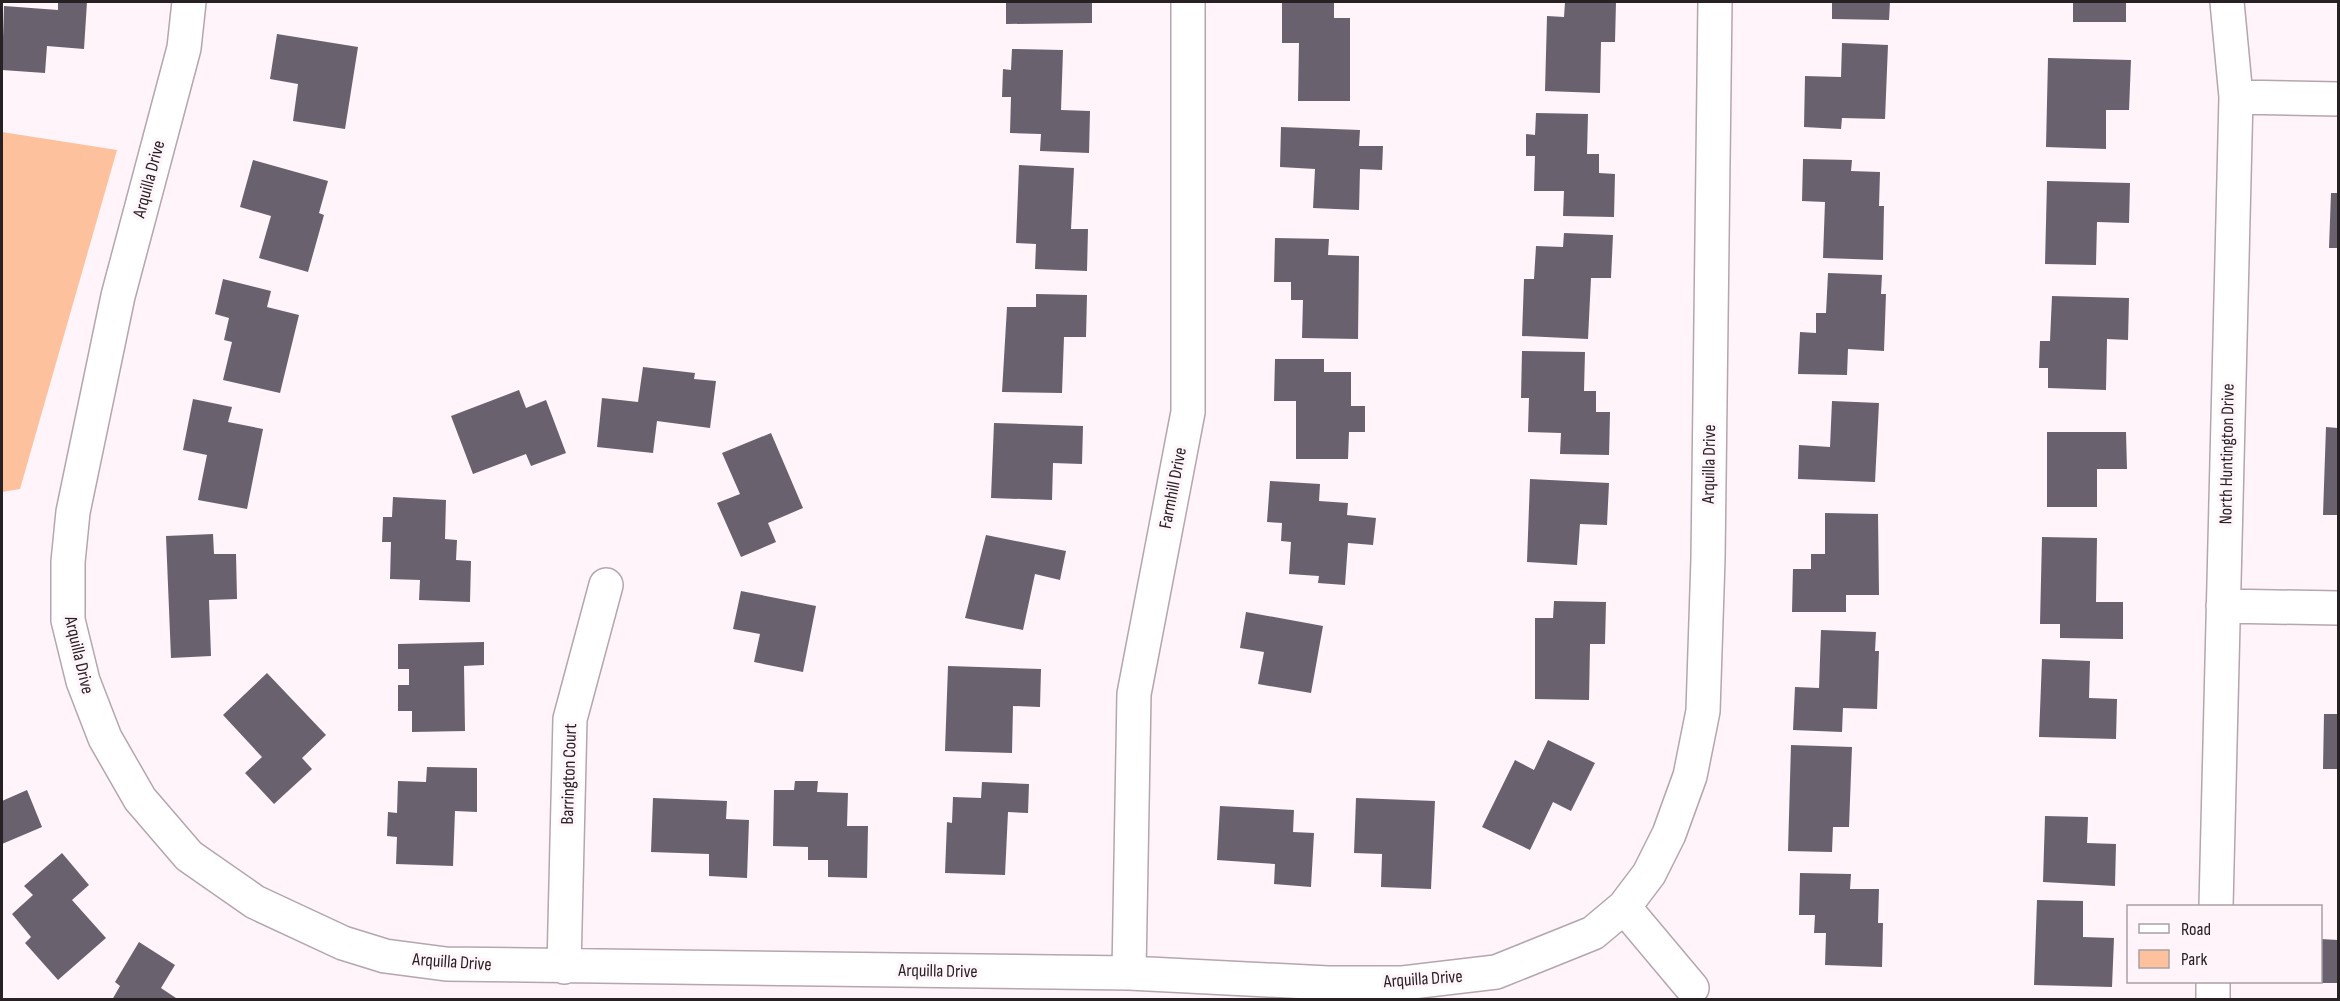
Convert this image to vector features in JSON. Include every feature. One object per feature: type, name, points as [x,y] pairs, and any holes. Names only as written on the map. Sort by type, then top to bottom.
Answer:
[{"type":"street","name":"Arquilla Drive","points":[[189,2],[184,48],[118,296],[73,512],[68,562],[68,620],[82,681],[105,738],[141,799],[189,856],[255,902],[343,944],[385,956],[446,964],[564,968],[1129,973],[1327,991],[1496,972],[1593,933],[1624,908],[1649,874],[1669,834],[1690,776],[1703,711],[1708,559],[1715,2]]},
{"type":"street","name":"Farmhill Drive","points":[[1129,973],[1134,694],[1188,412],[1188,2]]},
{"type":"street","name":"North Huntington Drive","points":[[2216,905],[2236,97],[2227,2]]},
{"type":"street","points":[[2236,97],[2338,99]]},
{"type":"street","name":"Barrington Court","points":[[564,968],[570,719],[606,585]]},
{"type":"street","points":[[2223,606],[2338,608]]},
{"type":"street","points":[[1624,908],[1692,988]]},
{"type":"street","points":[[2213,983],[2213,999]]},
{"type":"green space","points":[[2,132],[117,150],[20,489],[2,492]]},
{"type":"building","points":[[58,2],[87,2],[84,49],[47,46],[45,73],[2,70],[4,6],[58,10]]},
{"type":"building","points":[[1006,2],[1092,2],[1092,23],[1006,24]]},
{"type":"building","points":[[1282,2],[1334,2],[1334,18],[1350,18],[1350,101],[1298,101],[1299,43],[1282,43]]},
{"type":"building","points":[[1565,2],[1616,2],[1615,42],[1601,42],[1600,93],[1545,91],[1547,16],[1564,17]]},
{"type":"building","points":[[1832,2],[1890,2],[1889,20],[1832,19]]},
{"type":"building","points":[[2073,2],[2126,2],[2126,22],[2073,22]]},
{"type":"building","points":[[277,34],[358,47],[345,129],[293,121],[298,84],[270,79]]},
{"type":"building","points":[[1842,43],[1888,45],[1885,119],[1842,118],[1841,129],[1804,127],[1805,76],[1841,77]]},
{"type":"building","points":[[1012,49],[1063,50],[1061,110],[1090,111],[1089,153],[1040,151],[1041,134],[1010,133],[1011,97],[1002,97],[1003,69],[1011,70]]},
{"type":"building","points":[[2048,58],[2131,60],[2129,110],[2106,110],[2106,149],[2046,147]]},
{"type":"building","points":[[1536,113],[1588,114],[1587,154],[1599,154],[1599,173],[1615,174],[1614,217],[1563,216],[1564,191],[1534,191],[1535,156],[1526,156],[1526,134],[1535,135]]},
{"type":"building","points":[[1281,127],[1360,130],[1359,146],[1383,146],[1382,170],[1360,169],[1359,210],[1313,208],[1315,169],[1280,167]]},
{"type":"building","points":[[1803,159],[1852,160],[1851,171],[1880,172],[1879,206],[1884,206],[1883,260],[1823,258],[1825,202],[1802,201]]},
{"type":"building","points":[[253,160],[328,181],[319,213],[324,215],[308,272],[259,258],[271,216],[240,207]]},
{"type":"building","points":[[1019,165],[1074,168],[1071,229],[1088,229],[1087,271],[1035,269],[1036,244],[1016,243]]},
{"type":"building","points":[[2047,181],[2130,183],[2129,223],[2097,222],[2096,265],[2045,264]]},
{"type":"building","points":[[2331,193],[2338,193],[2338,248],[2329,248]]},
{"type":"building","points":[[1564,233],[1613,235],[1611,278],[1591,278],[1588,339],[1522,336],[1524,279],[1534,279],[1536,246],[1563,247]]},
{"type":"building","points":[[1275,238],[1329,239],[1328,255],[1359,256],[1358,339],[1302,338],[1303,300],[1291,300],[1291,282],[1274,282]]},
{"type":"building","points":[[1828,273],[1882,275],[1881,294],[1886,294],[1884,351],[1848,349],[1847,375],[1798,374],[1800,332],[1816,333],[1816,313],[1826,313]]},
{"type":"building","points":[[223,279],[271,291],[267,307],[299,315],[280,393],[223,380],[232,342],[224,340],[229,318],[215,314]]},
{"type":"building","points":[[1036,294],[1087,295],[1086,337],[1064,337],[1062,393],[1002,392],[1007,307],[1036,307]]},
{"type":"building","points":[[2052,296],[2129,298],[2128,340],[2107,339],[2106,390],[2048,388],[2048,368],[2039,368],[2040,341],[2050,341]]},
{"type":"building","points":[[1522,351],[1585,352],[1584,391],[1596,391],[1596,412],[1610,412],[1609,455],[1560,454],[1561,433],[1528,432],[1529,398],[1521,398]]},
{"type":"building","points":[[1275,359],[1324,359],[1324,372],[1351,372],[1351,406],[1365,406],[1365,432],[1349,432],[1348,459],[1296,459],[1296,401],[1274,401]]},
{"type":"building","points":[[643,367],[695,373],[694,379],[716,381],[710,428],[657,421],[653,453],[597,447],[602,398],[638,402]]},
{"type":"building","points":[[519,390],[526,408],[546,400],[566,453],[531,466],[526,454],[473,474],[451,416]]},
{"type":"building","points":[[193,399],[232,407],[228,422],[263,429],[247,509],[198,500],[207,455],[183,450]]},
{"type":"building","points":[[1832,401],[1879,403],[1875,482],[1798,479],[1799,445],[1830,447]]},
{"type":"building","points":[[994,423],[1083,426],[1082,464],[1053,463],[1052,500],[991,498]]},
{"type":"building","points":[[2326,427],[2338,428],[2338,515],[2323,515]]},
{"type":"building","points":[[2047,432],[2126,432],[2127,469],[2097,469],[2097,507],[2047,507]]},
{"type":"building","points":[[771,433],[803,508],[768,523],[776,542],[741,557],[717,503],[740,494],[722,453]]},
{"type":"building","points":[[1530,479],[1609,483],[1607,525],[1580,524],[1577,565],[1527,562]]},
{"type":"building","points":[[1270,481],[1320,484],[1319,501],[1348,503],[1347,515],[1376,518],[1373,545],[1348,543],[1345,585],[1318,583],[1319,576],[1289,574],[1291,542],[1281,541],[1282,523],[1267,522]]},
{"type":"building","points":[[393,497],[446,500],[445,539],[457,540],[456,560],[471,561],[470,602],[419,600],[420,580],[390,579],[391,542],[382,542],[383,517],[392,517]]},
{"type":"building","points":[[1825,513],[1878,514],[1879,595],[1846,595],[1846,612],[1792,612],[1793,569],[1811,569],[1811,554],[1825,554]]},
{"type":"building","points":[[213,534],[214,554],[236,554],[237,599],[209,600],[211,656],[171,658],[166,536]]},
{"type":"building","points":[[986,535],[1066,551],[1060,580],[1035,574],[1023,630],[965,618]]},
{"type":"building","points":[[2042,537],[2097,538],[2096,602],[2123,602],[2123,639],[2060,638],[2060,624],[2040,624]]},
{"type":"building","points":[[741,591],[816,606],[803,672],[754,662],[760,634],[733,629]]},
{"type":"building","points":[[1554,601],[1606,602],[1605,644],[1590,644],[1589,700],[1535,699],[1535,618],[1553,618]]},
{"type":"building","points":[[1246,612],[1323,626],[1311,693],[1258,684],[1264,652],[1240,648]]},
{"type":"building","points":[[1821,630],[1876,632],[1875,651],[1879,651],[1877,709],[1843,708],[1842,732],[1793,730],[1795,687],[1819,688]]},
{"type":"building","points":[[484,642],[484,665],[464,666],[465,731],[412,732],[412,711],[398,711],[398,685],[409,685],[409,669],[398,669],[398,644]]},
{"type":"building","points":[[2042,659],[2090,661],[2089,698],[2117,699],[2116,739],[2039,737]]},
{"type":"building","points":[[948,666],[1041,669],[1040,707],[1013,706],[1012,753],[945,751]]},
{"type":"building","points":[[267,673],[326,735],[302,758],[312,769],[274,804],[245,773],[262,757],[223,715]]},
{"type":"building","points":[[2324,714],[2338,714],[2338,769],[2323,769]]},
{"type":"building","points":[[1548,740],[1595,763],[1571,811],[1553,802],[1530,850],[1482,827],[1515,760],[1534,770]]},
{"type":"building","points":[[1791,745],[1852,747],[1849,827],[1833,827],[1832,852],[1788,851]]},
{"type":"building","points":[[427,767],[477,768],[477,812],[455,811],[453,866],[396,864],[397,837],[387,836],[388,812],[397,813],[398,781],[426,782]]},
{"type":"building","points":[[795,781],[818,781],[817,792],[848,793],[847,826],[868,826],[867,878],[828,877],[828,860],[808,860],[808,847],[773,846],[774,790],[794,790]]},
{"type":"building","points":[[982,782],[1029,784],[1028,813],[1008,812],[1005,875],[945,873],[947,822],[952,823],[953,797],[981,798]]},
{"type":"building","points":[[27,790],[42,827],[2,844],[2,801]]},
{"type":"building","points":[[653,798],[727,801],[726,819],[749,820],[747,878],[709,876],[709,854],[651,852]]},
{"type":"building","points":[[1356,798],[1435,801],[1431,889],[1381,887],[1382,854],[1354,853]]},
{"type":"building","points":[[1220,806],[1294,810],[1293,832],[1314,833],[1311,887],[1274,884],[1275,864],[1217,860]]},
{"type":"building","points":[[2045,816],[2088,817],[2087,843],[2116,844],[2115,886],[2043,882]]},
{"type":"building","points":[[62,853],[89,885],[72,900],[106,938],[58,980],[25,943],[31,937],[12,914],[33,895],[24,886]]},
{"type":"building","points":[[1800,873],[1851,874],[1850,889],[1879,889],[1878,923],[1883,923],[1882,967],[1825,965],[1826,933],[1814,933],[1815,915],[1799,915]]},
{"type":"building","points":[[2037,900],[2083,901],[2083,937],[2114,938],[2112,987],[2034,985]]},
{"type":"building","points":[[2322,939],[2338,940],[2338,983],[2322,983]]},
{"type":"building","points":[[139,942],[175,965],[161,988],[179,1000],[112,1000],[120,986],[115,982]]}]
